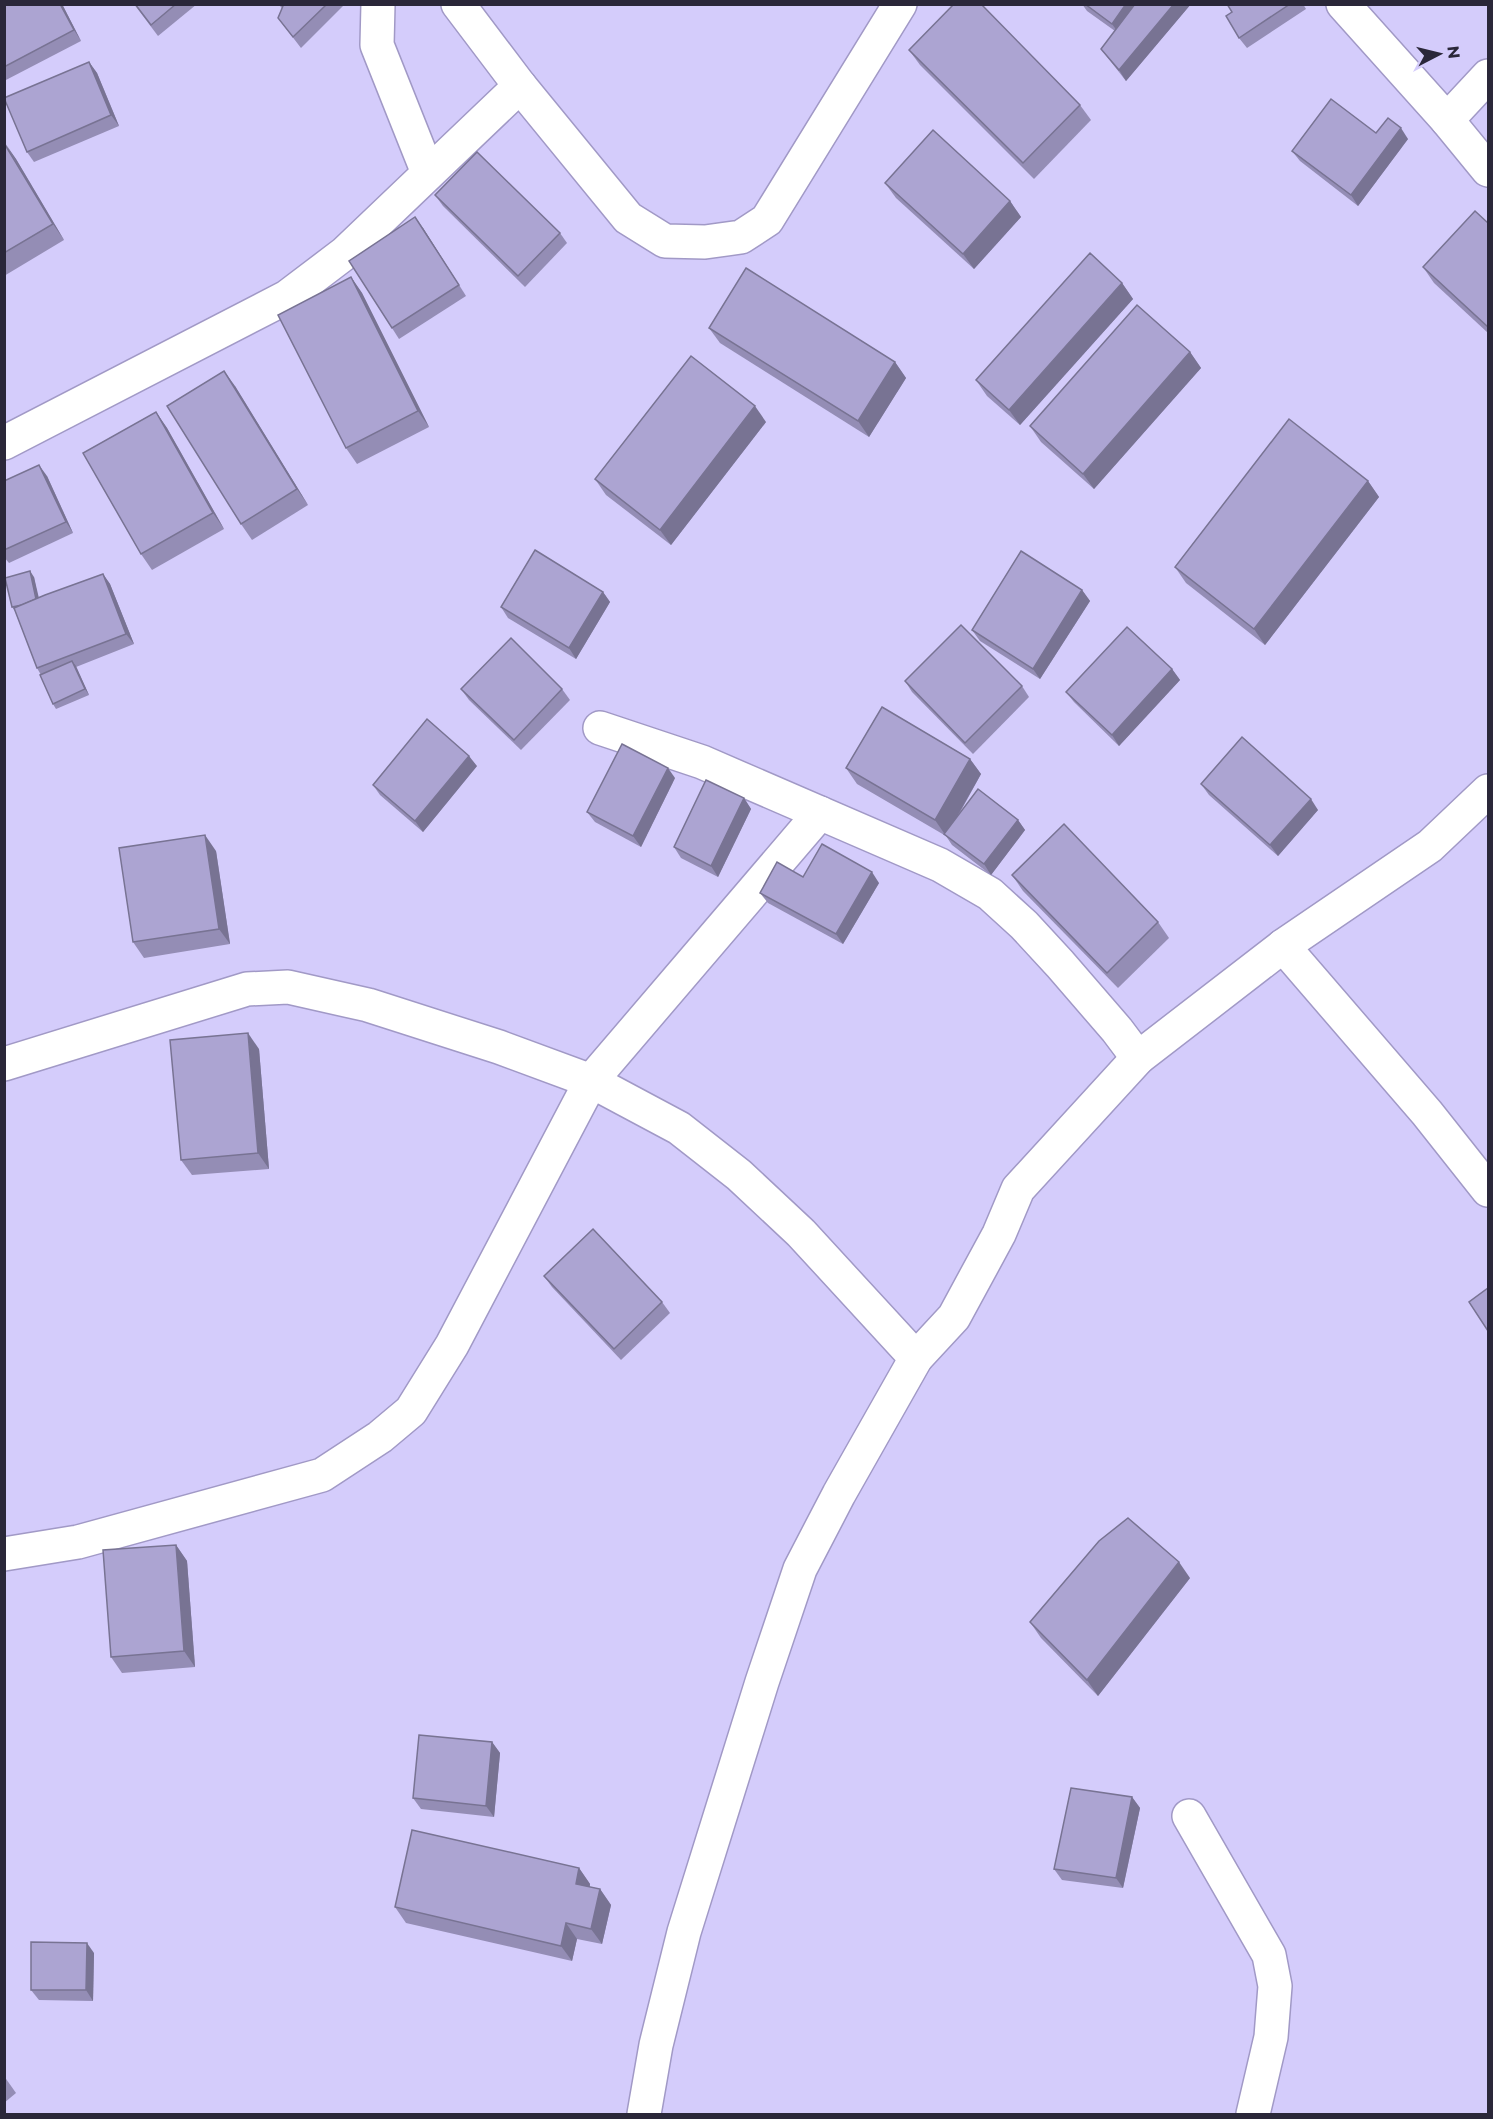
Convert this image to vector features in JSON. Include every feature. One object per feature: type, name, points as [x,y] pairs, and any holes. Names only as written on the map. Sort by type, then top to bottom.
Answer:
[{"type":"street","points":[[378,4],[376,45],[428,173]]},
{"type":"street","points":[[458,4],[520,86],[628,218],[666,241],[705,242],[741,237],[767,220],[900,4]]},
{"type":"street","points":[[1342,4],[1448,120],[1488,170]]},
{"type":"street","points":[[1448,120],[1488,76]]},
{"type":"street","points":[[4,443],[287,297],[345,253],[520,86]]},
{"type":"street","points":[[600,728],[702,762],[940,865],[990,894],[1024,925],[1060,964],[1138,1058]]},
{"type":"street","points":[[644,2115],[657,2045],[684,1932],[762,1682],[800,1569],[839,1494],[916,1358],[954,1317],[999,1234],[1018,1189],[1138,1058],[1283,946],[1430,846],[1488,791]]},
{"type":"street","points":[[4,1554],[78,1542],[322,1475],[380,1437],[411,1411],[452,1345],[591,1081],[820,813]]},
{"type":"street","points":[[1283,946],[1427,1113],[1488,1190]]},
{"type":"street","points":[[4,1064],[247,989],[288,987],[368,1005],[499,1047],[591,1081],[679,1128],[739,1175],[801,1233],[916,1358]]},
{"type":"street","points":[[1189,1816],[1269,1955],[1275,1986],[1271,2037],[1253,2115]]},
{"type":"building","points":[[4,4],[60,4],[74,30],[4,67]]},
{"type":"building","points":[[135,4],[176,4],[151,25]]},
{"type":"building","points":[[281,4],[327,4],[293,37],[278,18],[283,6]]},
{"type":"building","points":[[954,4],[981,4],[1080,105],[1023,163],[909,50]]},
{"type":"building","points":[[1085,4],[1126,4],[1112,24]]},
{"type":"building","points":[[1135,4],[1174,4],[1119,70],[1101,49]]},
{"type":"building","points":[[1227,4],[1290,4],[1239,38],[1226,16],[1232,12]]},
{"type":"building","points":[[89,62],[111,115],[27,152],[4,98]]},
{"type":"building","points":[[1331,99],[1376,133],[1388,118],[1401,128],[1351,195],[1292,151]]},
{"type":"building","points":[[933,130],[1010,201],[963,254],[885,183]]},
{"type":"building","points":[[4,143],[53,224],[4,253]]},
{"type":"building","points":[[477,152],[560,233],[518,276],[435,195]]},
{"type":"building","points":[[1475,211],[1488,223],[1488,327],[1423,267]]},
{"type":"building","points":[[415,217],[459,285],[392,328],[349,261]]},
{"type":"building","points":[[1090,253],[1122,283],[1009,410],[976,380]]},
{"type":"building","points":[[746,268],[895,362],[858,421],[709,328]]},
{"type":"building","points":[[351,277],[418,411],[346,448],[278,315]]},
{"type":"building","points":[[1137,305],[1190,352],[1083,474],[1030,426]]},
{"type":"building","points":[[691,356],[755,406],[660,530],[595,479]]},
{"type":"building","points":[[224,371],[297,489],[241,524],[167,406]]},
{"type":"building","points":[[156,412],[213,513],[141,554],[83,453]]},
{"type":"building","points":[[1289,419],[1368,481],[1254,629],[1175,567]]},
{"type":"building","points":[[39,465],[66,522],[4,550],[4,481]]},
{"type":"building","points":[[535,550],[603,592],[569,648],[501,607]]},
{"type":"building","points":[[1021,551],[1082,590],[1033,669],[972,630]]},
{"type":"building","points":[[30,571],[36,599],[12,607],[5,578]]},
{"type":"building","points":[[103,574],[126,634],[37,668],[14,608]]},
{"type":"building","points":[[961,625],[1022,686],[965,743],[905,681]]},
{"type":"building","points":[[1127,627],[1172,669],[1112,735],[1066,692]]},
{"type":"building","points":[[511,638],[562,689],[514,740],[461,689]]},
{"type":"building","points":[[72,661],[85,689],[53,704],[40,675]]},
{"type":"building","points":[[882,707],[970,759],[935,820],[846,768]]},
{"type":"building","points":[[427,719],[469,756],[415,821],[373,785]]},
{"type":"building","points":[[1242,737],[1311,799],[1270,845],[1201,784]]},
{"type":"building","points":[[622,744],[668,768],[633,836],[587,812]]},
{"type":"building","points":[[706,780],[744,798],[711,866],[674,847]]},
{"type":"building","points":[[978,789],[1018,820],[984,864],[944,834]]},
{"type":"building","points":[[1064,824],[1158,922],[1107,973],[1012,875]]},
{"type":"building","points":[[205,835],[219,929],[133,942],[119,848]]},
{"type":"building","points":[[822,844],[872,872],[836,934],[760,893],[777,862],[803,877]]},
{"type":"building","points":[[248,1033],[258,1153],[181,1160],[170,1040]]},
{"type":"building","points":[[593,1229],[662,1302],[614,1349],[544,1276]]},
{"type":"building","points":[[1488,1288],[1488,1331],[1469,1302]]},
{"type":"building","points":[[1128,1518],[1179,1562],[1087,1680],[1030,1622],[1099,1541]]},
{"type":"building","points":[[176,1545],[184,1651],[111,1657],[103,1550]]},
{"type":"building","points":[[419,1735],[492,1742],[486,1806],[413,1798]]},
{"type":"building","points":[[1071,1788],[1132,1797],[1116,1878],[1054,1869]]},
{"type":"building","points":[[412,1830],[579,1868],[576,1884],[600,1889],[591,1929],[566,1923],[561,1946],[395,1907]]},
{"type":"building","points":[[31,1942],[87,1943],[86,1990],[31,1990]]}]
